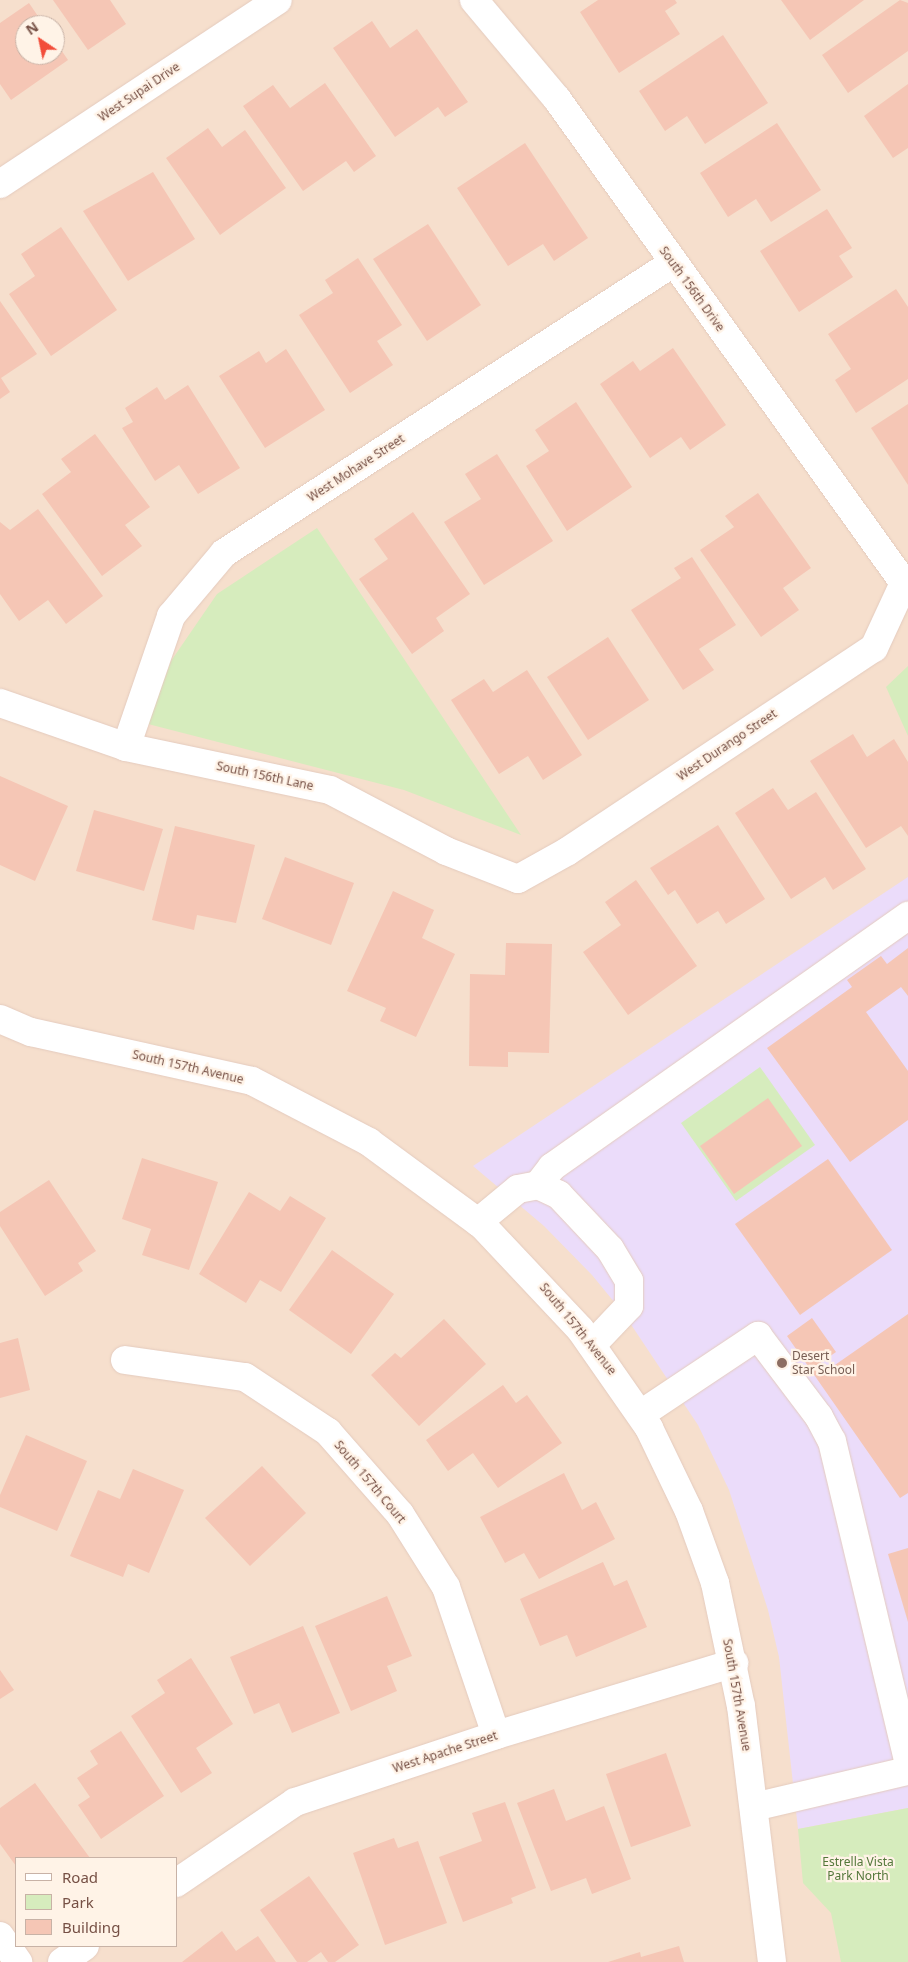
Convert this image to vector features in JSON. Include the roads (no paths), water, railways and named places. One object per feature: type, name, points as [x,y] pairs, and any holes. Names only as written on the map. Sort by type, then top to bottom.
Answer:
[{"type":"street","name":"West Supai Drive","points":[[0,184],[278,0]]},
{"type":"street","name":"South 156th Drive","points":[[474,0],[557,99],[904,583]]},
{"type":"street","name":"West Mohave Street","points":[[126,747],[172,616],[224,553],[673,263]]},
{"type":"street","name":"West Durango Street","points":[[518,879],[874,648],[904,583]]},
{"type":"street","name":"South 156th Lane","points":[[0,703],[126,747],[330,790],[446,851],[518,879]]},
{"type":"street","points":[[538,1185],[552,1167],[908,916]]},
{"type":"street","name":"South 157th Avenue","points":[[0,1019],[31,1032],[252,1081],[369,1142],[478,1222],[536,1278],[592,1345],[641,1414],[689,1511],[715,1584],[734,1663],[754,1807],[772,1962]]},
{"type":"street","points":[[478,1222],[518,1189],[538,1185],[559,1196],[610,1249],[629,1281],[629,1306],[592,1345]]},
{"type":"street","points":[[641,1414],[758,1336],[819,1417],[832,1441],[908,1760]]},
{"type":"street","name":"South 157th Court","points":[[125,1360],[246,1377],[328,1432],[400,1514],[446,1587],[496,1735]]},
{"type":"street","name":"West Apache Street","points":[[178,1882],[295,1802],[496,1735],[734,1663]]},
{"type":"street","points":[[754,1807],[908,1771]]},
{"type":"street","points":[[0,1936],[18,1962]]},
{"type":"street","points":[[62,1962],[84,1947]]},
{"type":"place","name":"Desert Star School","points":[[782,1363]]},
{"type":"park label","name":"Estrella Vista Park North","points":[[858,1869]]}]
